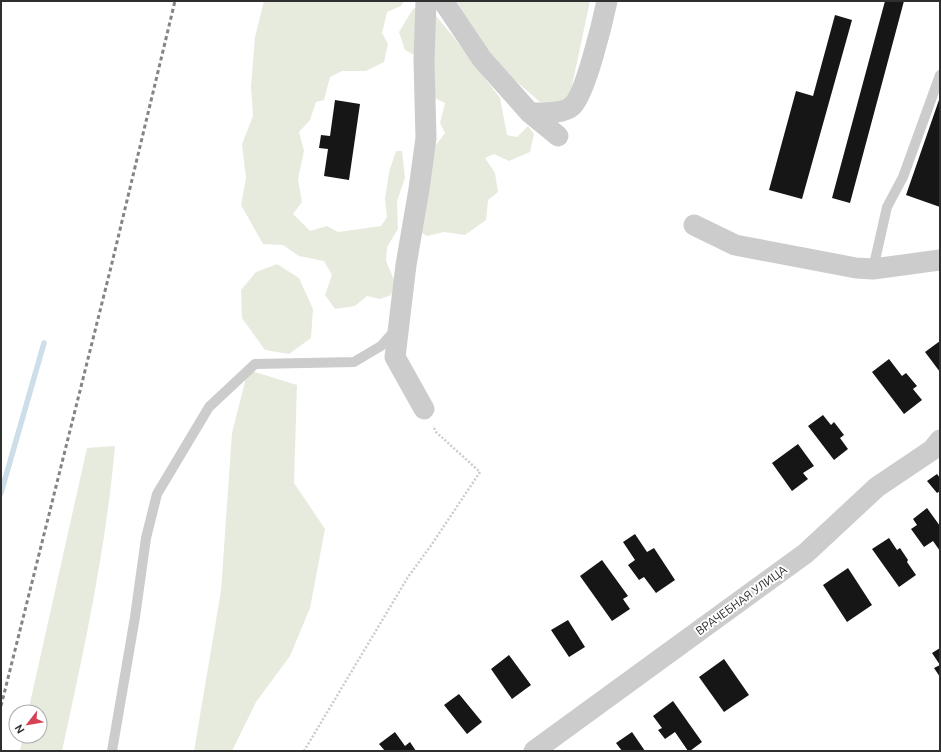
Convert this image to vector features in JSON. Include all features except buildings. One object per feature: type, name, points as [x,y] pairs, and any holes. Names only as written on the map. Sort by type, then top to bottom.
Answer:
[{"type":"street","points":[[424,409],[395,357],[406,265],[426,138],[424,61],[426,1]]},
{"type":"street","points":[[443,1],[482,59],[530,114],[558,136]]},
{"type":"street","points":[[530,114],[558,112],[572,106],[582,90],[602,25],[607,1]]},
{"type":"street","points":[[694,225],[735,245],[856,268],[873,268],[940,260]]},
{"type":"street","name":"ВРАЧЕБНАЯ УЛИЦА","points":[[534,751],[806,553],[876,487],[937,450]]},
{"type":"lane","points":[[873,268],[887,207],[903,177],[940,75]]},
{"type":"lane","points":[[112,751],[135,617],[146,538],[157,494],[209,407],[255,364],[354,362],[381,346],[399,326]]},
{"type":"path","points":[[304,751],[408,577],[480,472],[436,432],[424,409]]},
{"type":"shaded area","points":[[264,1],[404,1],[401,6],[387,12],[382,33],[388,44],[384,62],[366,71],[342,71],[330,77],[324,100],[316,102],[310,120],[299,132],[304,151],[298,179],[302,202],[293,214],[310,231],[327,226],[338,232],[381,226],[387,217],[385,199],[389,172],[396,151],[402,151],[405,178],[397,201],[398,229],[387,247],[386,261],[395,282],[391,295],[380,299],[367,296],[355,306],[335,309],[325,295],[332,275],[324,261],[299,256],[283,245],[263,244],[241,205],[246,178],[242,144],[253,116],[251,86],[255,37]]},
{"type":"shaded area","points":[[456,1],[590,1],[570,95],[559,104],[540,102],[509,75],[483,44]]},
{"type":"shaded area","points":[[426,4],[452,35],[500,98],[507,135],[517,137],[528,126],[534,134],[530,152],[509,161],[494,154],[485,158],[495,173],[498,192],[488,200],[486,220],[465,235],[444,232],[427,236],[417,230],[426,158],[445,133],[440,123],[445,103],[427,94],[422,59],[405,50],[399,32],[413,9]]},
{"type":"shaded area","points":[[277,264],[299,278],[313,309],[311,338],[289,354],[265,350],[242,318],[241,290],[256,272]]},
{"type":"shaded area","points":[[248,370],[297,385],[294,483],[325,529],[310,608],[290,656],[256,702],[232,751],[194,751],[221,591],[232,433]]},
{"type":"shaded area","points":[[115,446],[100,561],[62,751],[20,751],[21,744],[48,744],[48,704],[30,704],[87,448]]},
{"type":"waterway","points":[[1,493],[44,343]]},
{"type":"railway","points":[[1,706],[111,267],[175,1]]}]
